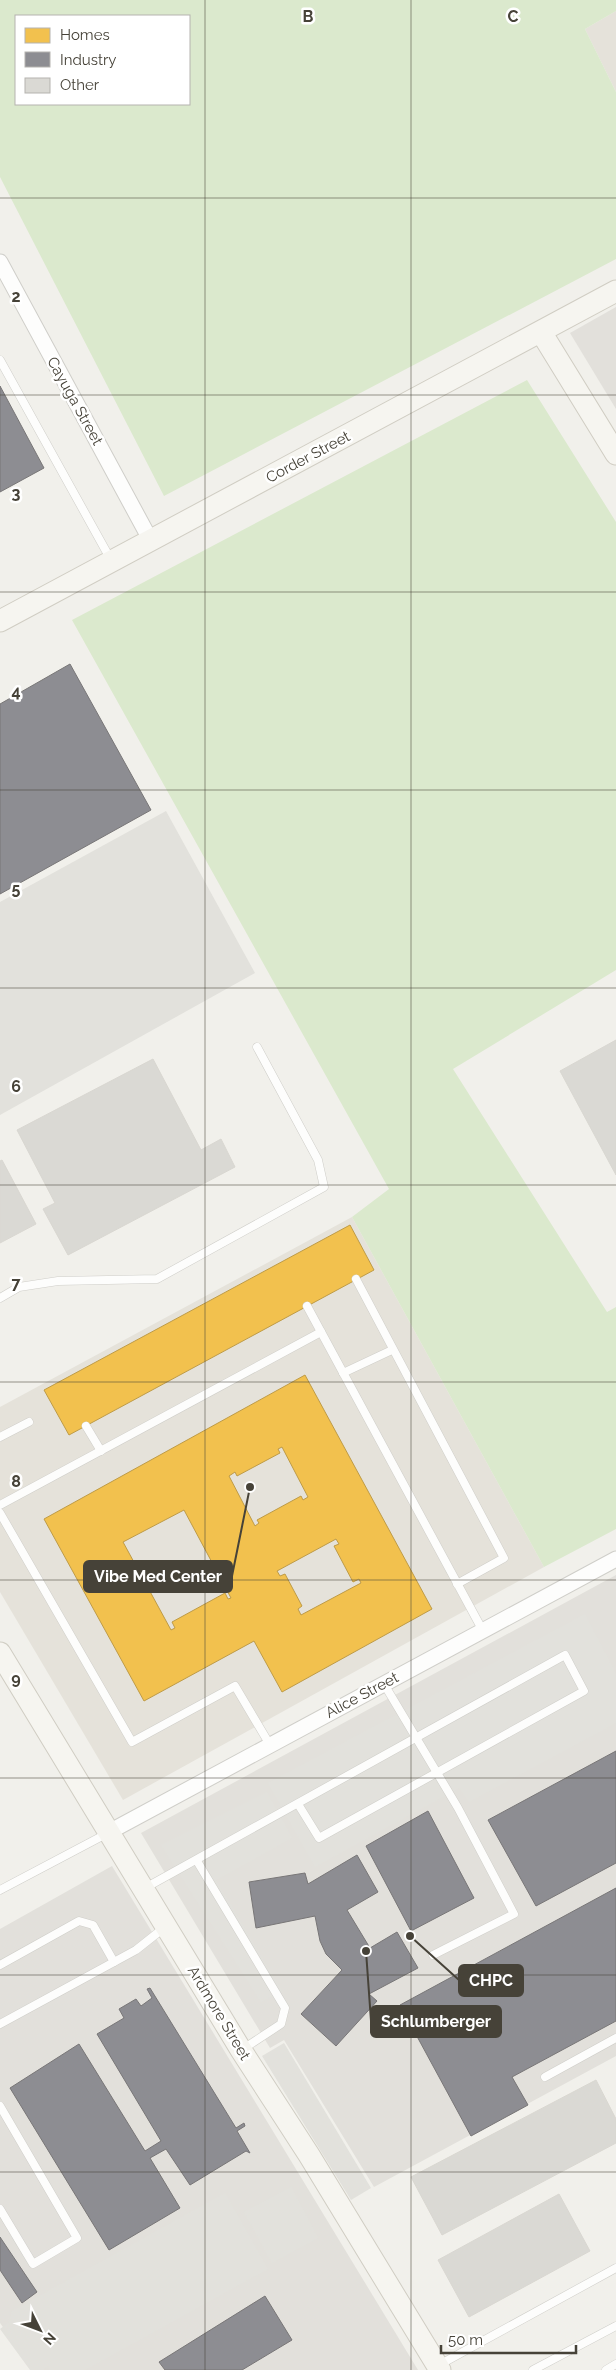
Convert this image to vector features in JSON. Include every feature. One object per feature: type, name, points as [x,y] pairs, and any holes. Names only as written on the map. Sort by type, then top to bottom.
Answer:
[{"type":"street","name":"Cayuga Street","points":[[2,270],[151,541]]},
{"type":"street","name":"Corder Street","points":[[1,617],[112,562],[616,291]]},
{"type":"street","points":[[541,332],[616,454]]},
{"type":"street","name":"Alice Street","points":[[110,1832],[616,1559]]},
{"type":"street","name":"Ardmore Street","points":[[0,1654],[241,2050],[309,2155],[439,2368]]},
{"type":"lane","points":[[0,360],[112,562]]},
{"type":"lane","points":[[0,1298],[19,1287],[58,1281],[158,1279],[324,1187],[318,1160],[256,1047]]},
{"type":"lane","points":[[356,1279],[504,1558],[457,1584]]},
{"type":"lane","points":[[307,1306],[483,1630]]},
{"type":"lane","points":[[0,1505],[320,1332]]},
{"type":"lane","points":[[343,1373],[392,1350]]},
{"type":"lane","points":[[0,1437],[28,1422]]},
{"type":"lane","points":[[86,1426],[101,1451]]},
{"type":"lane","points":[[0,1513],[132,1742],[235,1686],[270,1745]]},
{"type":"lane","points":[[144,1889],[565,1655],[584,1691],[319,1838],[298,1804]]},
{"type":"lane","points":[[384,1684],[437,1772],[514,1914],[433,1955]]},
{"type":"lane","points":[[0,1890],[110,1832]]},
{"type":"lane","points":[[197,1861],[285,2008],[280,2024],[241,2050]]},
{"type":"lane","points":[[0,1965],[80,1921],[93,1925],[114,1962]]},
{"type":"lane","points":[[0,2024],[136,1950],[167,1926]]},
{"type":"lane","points":[[546,2077],[616,2038]]},
{"type":"lane","points":[[0,2106],[77,2238],[32,2264],[0,2209]]},
{"type":"lane","points":[[439,2368],[616,2268]]},
{"type":"lane","points":[[534,2370],[616,2326]]},
{"type":"lane","points":[[606,2370],[616,2364]]},
{"type":"shaded area","points":[[616,11],[616,92],[585,29]]},
{"type":"shaded area","points":[[616,307],[616,409],[570,333]]},
{"type":"shaded area","points":[[166,811],[255,973],[0,1115],[0,902]]},
{"type":"shaded area","points":[[352,1217],[544,1567],[123,1800],[0,1592],[0,1407]]},
{"type":"shaded area","points":[[616,1575],[616,2056],[374,2187],[284,2040],[270,2048],[141,1833]]},
{"type":"shaded area","points":[[585,1614],[616,1674],[616,1723],[469,1802],[459,1788],[315,1867],[268,1783]]},
{"type":"shaded area","points":[[267,1792],[292,1838],[216,1880],[282,1991],[261,2002],[161,1845]]},
{"type":"shaded area","points":[[112,1866],[418,2370],[34,2370],[0,2323],[0,1929]]},
{"type":"shaded area","points":[[284,2043],[371,2188],[351,2200],[262,2056]]},
{"type":"shaded area","points":[[291,2187],[318,2238],[272,2263],[244,2212]]},
{"type":"shaded area","points":[[225,2193],[268,2269],[85,2370],[50,2370],[48,2366],[43,2370],[30,2370],[0,2329],[9,2322],[12,2311]]},
{"type":"green space","points":[[0,0],[616,0],[616,11],[585,29],[616,92],[616,259],[164,496],[0,177]]},
{"type":"green space","points":[[527,380],[616,522],[616,970],[453,1069],[607,1312],[616,1307],[616,1529],[544,1567],[352,1217],[389,1189],[72,620]]},
{"type":"building: Homes","points":[[350,1225],[374,1270],[69,1435],[44,1390]]},
{"type":"building: Homes","points":[[305,1375],[432,1609],[282,1692],[254,1641],[144,1701],[44,1519]],"holes":[[[282,1447],[308,1497],[303,1500],[301,1496],[257,1520],[259,1523],[255,1526],[229,1476],[235,1472],[237,1476],[280,1453],[278,1449]],[[184,1510],[231,1598],[228,1599],[225,1593],[172,1622],[175,1628],[171,1630],[123,1542]],[[336,1539],[339,1544],[334,1546],[353,1582],[359,1579],[361,1583],[301,1615],[298,1609],[302,1606],[285,1574],[280,1576],[277,1571]]]},
{"type":"building: Industry","points":[[0,386],[44,468],[0,492]]},
{"type":"building: Industry","points":[[70,664],[151,810],[0,894],[0,704]]},
{"type":"building: Industry","points":[[616,1751],[616,1863],[536,1906],[488,1820]]},
{"type":"building: Industry","points":[[428,1811],[474,1898],[411,1931],[366,1846]]},
{"type":"building: Industry","points":[[357,1855],[378,1892],[347,1910],[370,1948],[397,1932],[418,1968],[369,1994],[377,2001],[336,2046],[301,2014],[342,1970],[326,1954],[320,1941],[315,1916],[256,1928],[249,1882],[305,1873],[308,1884]]},
{"type":"building: Industry","points":[[616,1888],[616,2021],[512,2077],[528,2105],[471,2136],[400,2005]]},
{"type":"building: Industry","points":[[150,1988],[236,2128],[244,2123],[245,2126],[237,2131],[250,2153],[246,2151],[190,2185],[166,2149],[150,2158],[180,2208],[109,2250],[10,2088],[79,2044],[145,2151],[161,2141],[97,2034],[124,2018],[119,2009],[136,1999],[141,2006],[152,1998],[147,1989]]},
{"type":"building: Industry","points":[[0,2237],[37,2292],[22,2303],[0,2270]]},
{"type":"building: Industry","points":[[265,2296],[292,2340],[242,2370],[165,2370],[159,2362]]},
{"type":"building: Other","points":[[616,1040],[616,1175],[560,1071]]},
{"type":"building: Other","points":[[153,1059],[201,1150],[221,1139],[235,1167],[68,1255],[43,1209],[55,1203],[17,1130]]},
{"type":"building: Other","points":[[2,1160],[36,1224],[0,1243],[0,1161]]},
{"type":"building: Other","points":[[596,2080],[616,2119],[616,2143],[442,2235],[411,2177]]},
{"type":"building: Other","points":[[559,2194],[590,2251],[469,2317],[438,2260]]},
{"type":"place","name":"Vibe Med Center","points":[[250,1487]]},
{"type":"place","name":"CHPC","points":[[410,1936]]},
{"type":"place","name":"Schlumberger","points":[[366,1951]]}]
